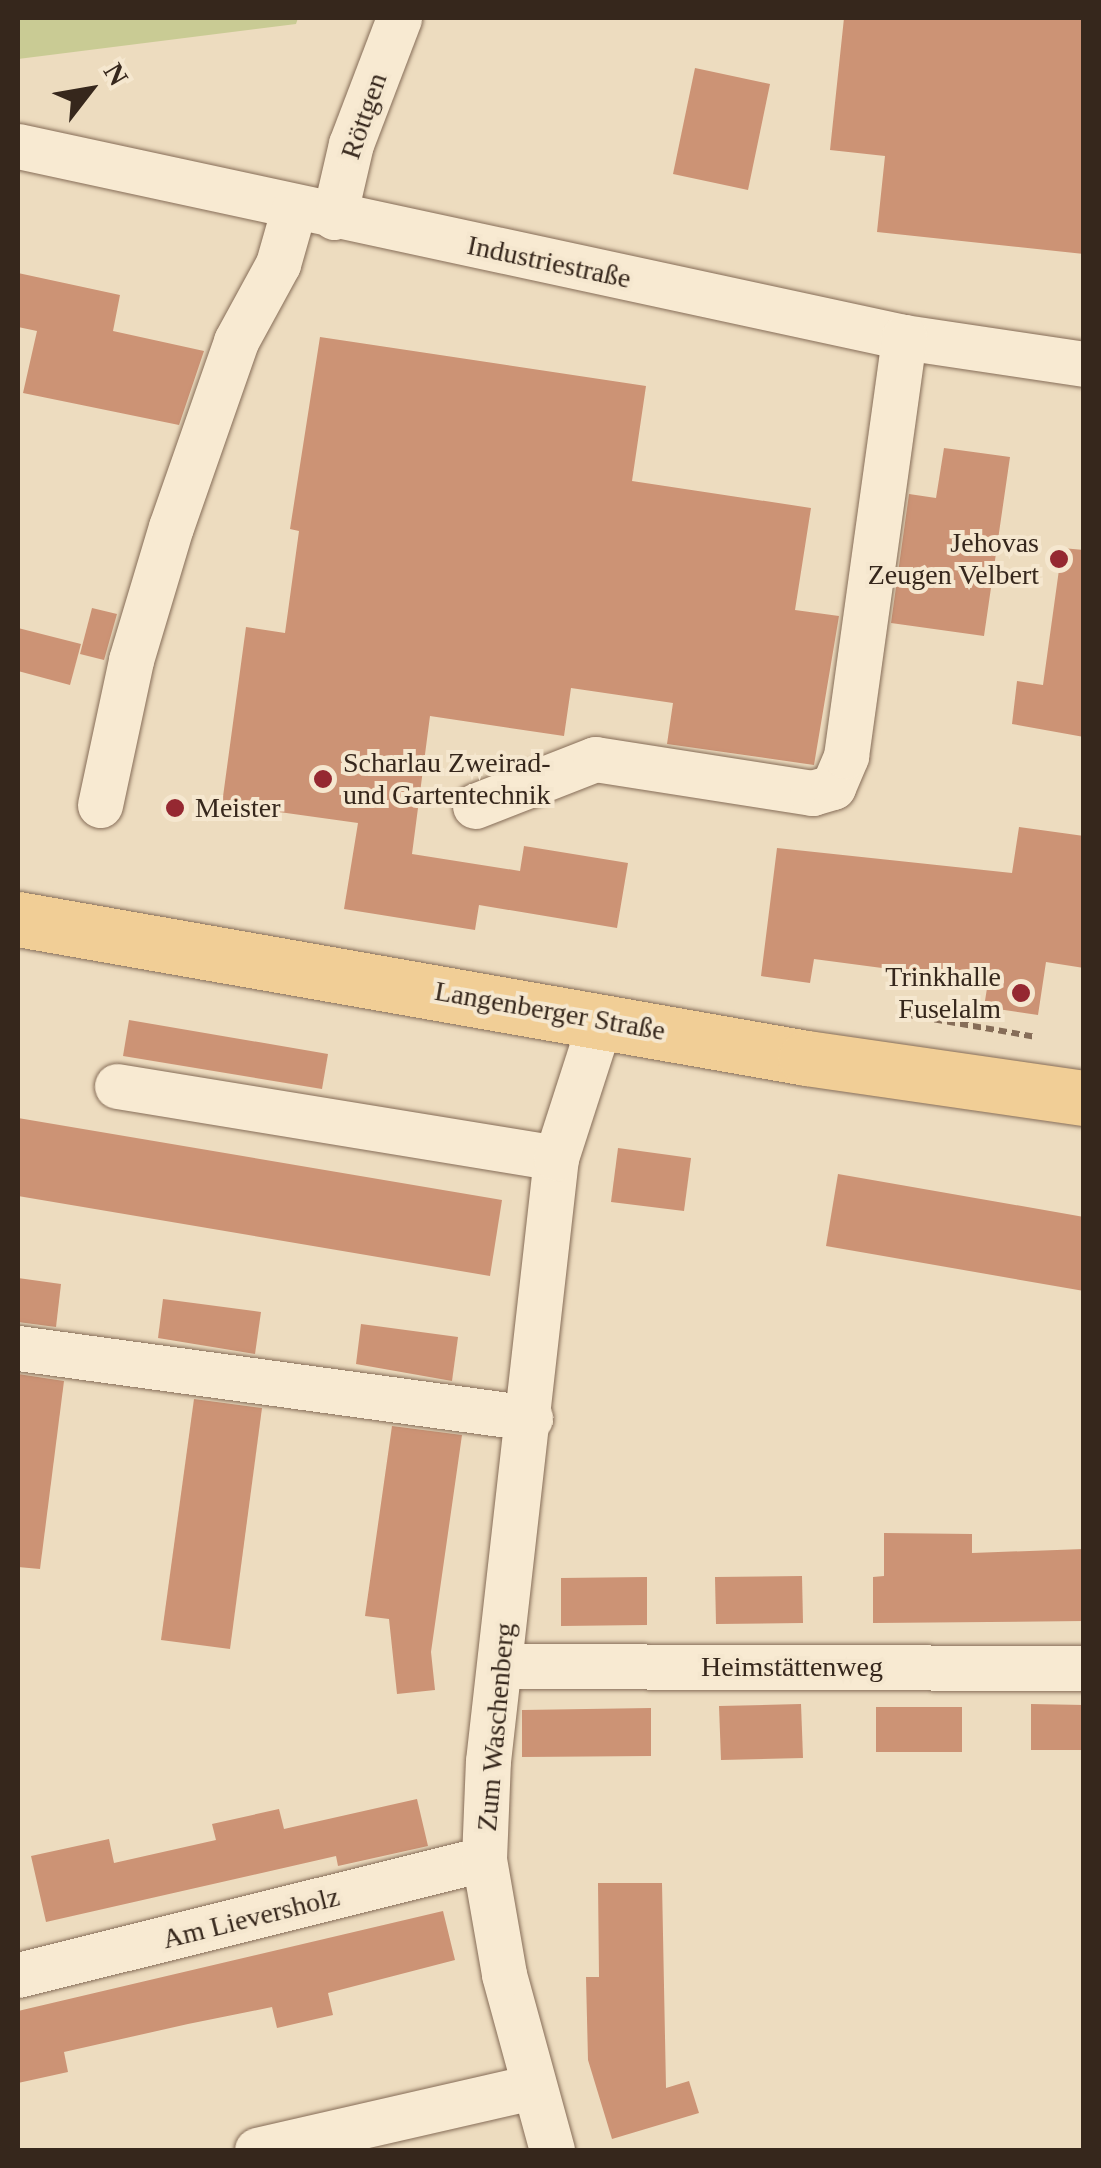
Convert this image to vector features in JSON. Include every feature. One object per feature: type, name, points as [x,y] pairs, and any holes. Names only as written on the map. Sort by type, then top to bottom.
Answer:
[{"type":"main road","name":"Langenberger Straße","points":[[18,919],[806,1058],[1084,1098]]},
{"type":"street","name":"Röttgen","points":[[100,805],[132,660],[171,527],[236,341],[351,144],[399,18]]},
{"type":"street","name":"Industriestraße","points":[[18,146],[314,213],[904,337],[1084,364]]},
{"type":"street","points":[[476,806],[596,760],[812,793],[833,787],[846,756],[904,337]]},
{"type":"street","name":"Zum Waschenberg","points":[[552,2150],[532,2086],[484,1859],[500,1666],[556,1158],[602,1019]]},
{"type":"street","points":[[117,1086],[556,1158]]},
{"type":"street","points":[[18,1348],[530,1418]]},
{"type":"street","name":"Heimstättenweg","points":[[500,1666],[1084,1668]]},
{"type":"street","name":"Am Lieversholz","points":[[18,1975],[484,1859]]},
{"type":"street","points":[[257,2150],[532,2086]]},
{"type":"path","points":[[909,1015],[1046,1039]]},
{"type":"green space","points":[[18,18],[298,18],[296,24],[18,59]]},
{"type":"building","points":[[844,18],[1084,18],[1084,254],[877,232],[885,156],[830,150]]},
{"type":"building","points":[[695,68],[770,84],[748,190],[673,174]]},
{"type":"building","points":[[18,273],[120,295],[113,331],[204,351],[179,425],[23,393],[37,331],[18,327]]},
{"type":"building","points":[[320,337],[646,386],[632,481],[811,508],[795,610],[839,616],[814,765],[667,744],[673,703],[571,688],[564,736],[430,716],[412,854],[520,871],[524,846],[628,863],[617,928],[479,905],[475,930],[344,909],[358,823],[222,804],[246,627],[285,633],[299,531],[290,529]]},
{"type":"building","points":[[944,448],[1010,457],[984,636],[891,623],[909,494],[936,498]]},
{"type":"building","points":[[1062,548],[1084,550],[1084,737],[1012,724],[1017,681],[1043,685]]},
{"type":"building","points":[[92,608],[117,614],[104,660],[80,654]]},
{"type":"building","points":[[18,628],[81,644],[70,685],[18,671]]},
{"type":"building","points":[[1019,827],[1084,836],[1084,968],[1046,962],[1038,1015],[984,1007],[988,982],[814,959],[810,983],[761,976],[777,848],[1012,873]]},
{"type":"building","points":[[129,1020],[328,1054],[322,1089],[123,1056]]},
{"type":"building","points":[[18,1118],[502,1200],[490,1276],[18,1196]]},
{"type":"building","points":[[618,1148],[691,1158],[684,1211],[611,1202]]},
{"type":"building","points":[[838,1174],[1084,1217],[1084,1291],[826,1246]]},
{"type":"building","points":[[18,1278],[61,1284],[56,1327],[18,1322]]},
{"type":"building","points":[[163,1299],[261,1312],[255,1354],[158,1338]]},
{"type":"building","points":[[361,1324],[458,1337],[452,1381],[356,1364]]},
{"type":"building","points":[[18,1374],[64,1381],[40,1569],[18,1567]]},
{"type":"building","points":[[194,1399],[262,1408],[230,1649],[161,1640]]},
{"type":"building","points":[[392,1426],[462,1435],[431,1652],[435,1690],[397,1694],[389,1619],[365,1616]]},
{"type":"building","points":[[884,1533],[972,1534],[972,1553],[1084,1549],[1084,1621],[873,1623],[873,1577],[884,1576]]},
{"type":"building","points":[[802,1576],[803,1623],[716,1624],[715,1577]]},
{"type":"building","points":[[647,1577],[647,1625],[561,1626],[561,1578]]},
{"type":"building","points":[[801,1704],[803,1758],[721,1760],[719,1706]]},
{"type":"building","points":[[1031,1704],[1084,1705],[1084,1750],[1031,1750]]},
{"type":"building","points":[[876,1707],[962,1707],[962,1752],[876,1752]]},
{"type":"building","points":[[651,1708],[651,1756],[522,1757],[522,1710]]},
{"type":"building","points":[[417,1799],[428,1846],[338,1866],[336,1856],[46,1922],[31,1856],[109,1839],[114,1863],[216,1840],[212,1824],[279,1809],[284,1829]]},
{"type":"building","points":[[598,1883],[662,1883],[666,2088],[689,2081],[699,2113],[612,2139],[588,2060],[586,1977],[599,1977]]},
{"type":"building","points":[[443,1911],[455,1960],[328,1993],[333,2015],[277,2028],[272,2007],[188,2024],[64,2052],[68,2072],[18,2083],[18,2011]]},
{"type":"place","name":"Jehovas Zeugen Velbert","points":[[1059,559]]},
{"type":"place","name":"Scharlau Zweirad- und Gartentechnik","points":[[323,779]]},
{"type":"place","name":"Meister","points":[[175,808]]},
{"type":"place","name":"Trinkhalle Fuselalm","points":[[1021,993]]}]
